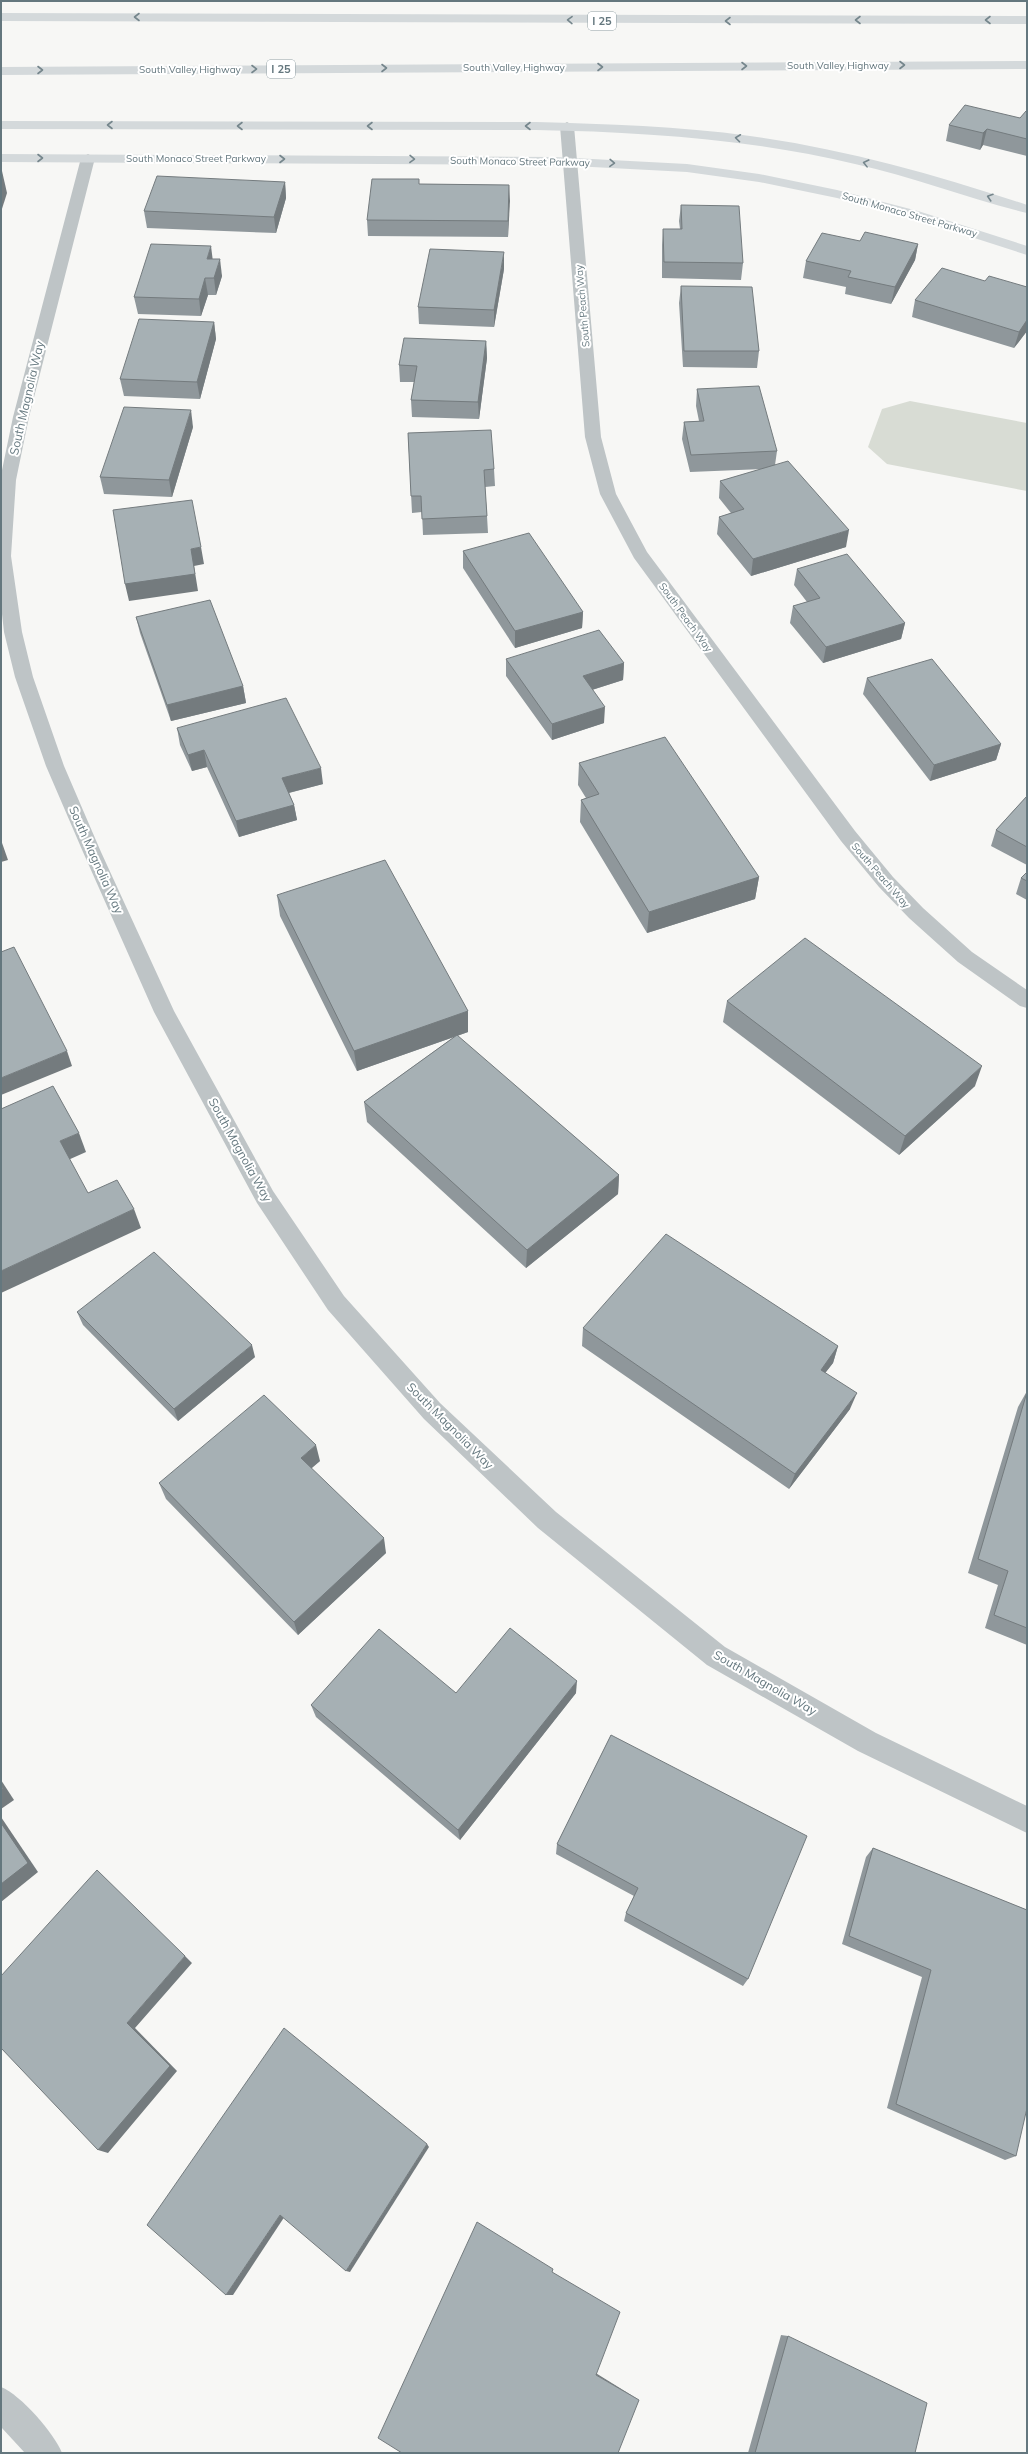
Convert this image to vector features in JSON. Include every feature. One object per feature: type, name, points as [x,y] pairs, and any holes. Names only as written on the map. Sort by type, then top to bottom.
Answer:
[{"type":"main road","name":"I 25","points":[[1,18],[1027,20]]},
{"type":"main road","name":"South Valley Highway","points":[[1,71],[1027,64]]},
{"type":"main road","points":[[1,125],[567,126],[701,134],[812,150],[904,172],[1027,209]]},
{"type":"main road","name":"South Monaco Street Parkway","points":[[1,158],[381,159],[570,162],[677,167],[805,187],[873,202],[1027,251]]},
{"type":"street","name":"South Peach Way","points":[[567,126],[593,437],[608,494],[622,523],[640,554],[848,836],[916,913],[966,957],[1027,1000]]},
{"type":"street","name":"South Magnolia Way","points":[[88,158],[21,417],[8,480],[3,556],[13,632],[24,677],[55,766],[92,852],[164,1012],[265,1197],[336,1303],[432,1411],[547,1520],[716,1656],[866,1742],[1027,1820]]},
{"type":"street","points":[[1,2403],[46,2453]]},
{"type":"shaded area","points":[[910,401],[1027,423],[1027,491],[887,464],[868,447],[882,409]]},
{"type":"building","points":[[965,105],[1020,118],[1027,111],[1027,139],[987,129],[983,133],[949,125]]},
{"type":"building","points":[[157,176],[285,182],[274,217],[144,211]]},
{"type":"building","points":[[372,179],[419,179],[419,184],[509,185],[508,221],[367,220]]},
{"type":"building","points":[[681,205],[739,206],[743,263],[664,262],[663,229],[682,229]]},
{"type":"building","points":[[865,232],[918,244],[895,287],[848,277],[851,271],[806,261],[822,233],[860,241]]},
{"type":"building","points":[[151,244],[211,246],[207,259],[220,259],[214,278],[205,278],[199,299],[134,297]]},
{"type":"building","points":[[430,249],[504,252],[494,310],[418,307]]},
{"type":"building","points":[[942,268],[985,281],[989,276],[1027,287],[1027,320],[1019,332],[915,300]]},
{"type":"building","points":[[681,286],[752,287],[759,351],[684,351]]},
{"type":"building","points":[[139,319],[214,322],[197,382],[120,379]]},
{"type":"building","points":[[404,338],[486,341],[478,402],[411,400],[417,366],[399,365]]},
{"type":"building","points":[[759,386],[777,451],[691,455],[684,422],[704,421],[697,389]]},
{"type":"building","points":[[124,407],[191,410],[169,480],[100,477]]},
{"type":"building","points":[[491,430],[494,469],[484,470],[487,516],[422,519],[421,496],[411,496],[408,433]]},
{"type":"building","points":[[788,461],[849,530],[753,559],[719,517],[744,509],[720,481]]},
{"type":"building","points":[[192,500],[201,547],[191,549],[195,574],[125,584],[113,510]]},
{"type":"building","points":[[529,533],[583,612],[515,631],[463,551]]},
{"type":"building","points":[[847,554],[905,623],[826,647],[793,606],[820,598],[797,569]]},
{"type":"building","points":[[210,600],[243,686],[167,705],[136,617]]},
{"type":"building","points":[[599,630],[624,663],[583,676],[605,707],[552,724],[506,659]]},
{"type":"building","points":[[932,659],[1001,744],[934,765],[867,678]]},
{"type":"building","points":[[286,698],[321,768],[282,778],[294,805],[236,821],[204,750],[188,755],[177,728]]},
{"type":"building","points":[[665,737],[759,877],[649,912],[581,800],[599,794],[579,763]]},
{"type":"building","points":[[1027,796],[1027,847],[996,830]]},
{"type":"building","points":[[385,860],[468,1011],[354,1051],[277,895]]},
{"type":"building","points":[[1027,872],[1027,881],[1021,878]]},
{"type":"building","points":[[805,938],[982,1066],[905,1136],[727,1001]]},
{"type":"building","points":[[14,947],[67,1051],[1,1078],[1,952]]},
{"type":"building","points":[[457,1035],[619,1175],[527,1250],[364,1102]]},
{"type":"building","points":[[53,1086],[79,1133],[60,1141],[88,1193],[117,1180],[134,1209],[1,1271],[1,1109]]},
{"type":"building","points":[[666,1234],[838,1346],[821,1370],[857,1393],[795,1474],[583,1328]]},
{"type":"building","points":[[154,1252],[252,1345],[174,1409],[77,1312]]},
{"type":"building","points":[[1027,1392],[1027,1628],[994,1615],[1008,1571],[978,1559]]},
{"type":"building","points":[[264,1395],[316,1445],[301,1458],[384,1538],[294,1622],[159,1483]]},
{"type":"building","points":[[510,1628],[577,1681],[458,1830],[311,1705],[379,1629],[456,1693]]},
{"type":"building","points":[[611,1735],[807,1836],[748,1979],[626,1913],[638,1888],[557,1844]]},
{"type":"building","points":[[1,1823],[28,1863],[1,1884]]},
{"type":"building","points":[[873,1848],[1027,1910],[1027,2108],[1016,2156],[896,2104],[931,1970],[849,1936]]},
{"type":"building","points":[[97,1870],[185,1956],[127,2023],[170,2066],[98,2150],[1,2048],[1,1976]]},
{"type":"building","points":[[284,2028],[427,2144],[346,2271],[280,2215],[226,2295],[147,2225]]},
{"type":"building","points":[[477,2222],[553,2269],[552,2272],[620,2312],[596,2375],[639,2400],[618,2453],[402,2453],[378,2438]]},
{"type":"building","points":[[788,2336],[927,2403],[915,2453],[755,2453]]}]
